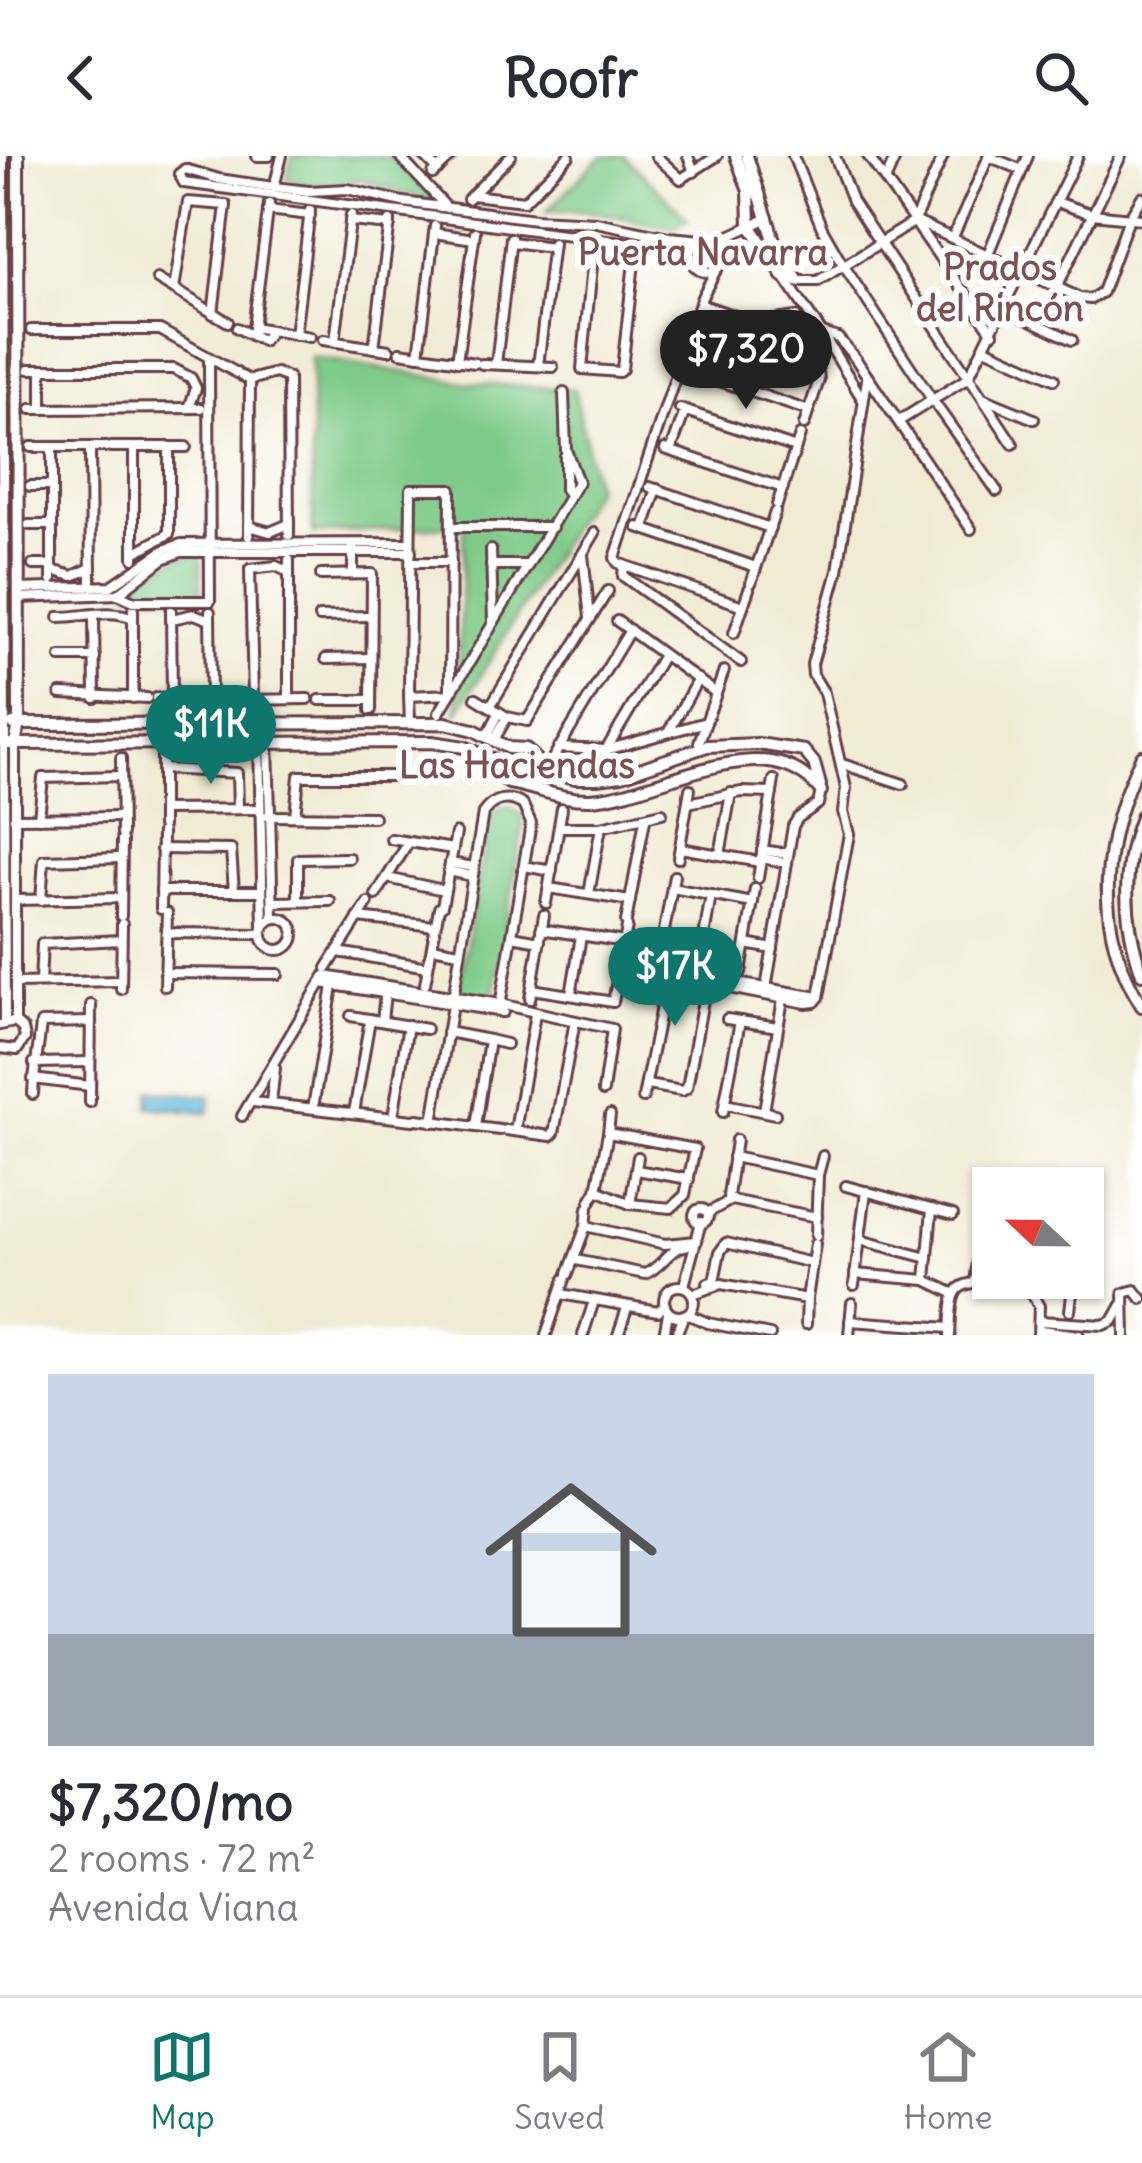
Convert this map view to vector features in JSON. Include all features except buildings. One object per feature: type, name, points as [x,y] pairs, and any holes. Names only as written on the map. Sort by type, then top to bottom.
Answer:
[{"type":"street","points":[[2,156],[1,724],[14,818],[6,833],[15,900],[7,913],[15,982],[7,1023]]},
{"type":"street","points":[[7,1023],[3,995],[6,744],[19,724],[17,156]]},
{"type":"street","points":[[257,156],[269,156]]},
{"type":"street","points":[[274,187],[282,156]]},
{"type":"street","points":[[399,156],[450,213],[450,234]]},
{"type":"street","points":[[410,166],[422,156],[436,172],[452,156]]},
{"type":"street","points":[[511,156],[470,197],[527,200],[569,156]]},
{"type":"street","points":[[656,156],[674,175],[690,175],[716,156]]},
{"type":"street","points":[[688,156],[690,175]]},
{"type":"street","points":[[736,156],[749,191],[750,225],[798,281]]},
{"type":"street","points":[[747,156],[770,218],[768,243],[783,276],[827,334],[864,401]]},
{"type":"street","points":[[793,156],[822,228],[842,263],[997,491]]},
{"type":"street","points":[[835,156],[852,201],[1013,444]]},
{"type":"street","points":[[868,156],[993,333]]},
{"type":"street","points":[[886,179],[896,156]]},
{"type":"street","points":[[783,276],[818,280],[915,220],[944,156]]},
{"type":"street","points":[[953,237],[988,156],[1022,170]]},
{"type":"street","points":[[988,254],[1028,156]]},
{"type":"street","points":[[899,421],[968,378],[1078,156]]},
{"type":"street","points":[[1057,287],[1121,156]]},
{"type":"street","points":[[716,270],[706,272],[665,248],[450,213],[363,192],[274,187],[185,169],[179,174],[184,183],[365,207],[450,213],[493,213],[604,223],[716,242],[770,218]]},
{"type":"street","points":[[211,202],[213,187]]},
{"type":"street","points":[[346,204],[348,190]]},
{"type":"street","points":[[363,192],[369,223]]},
{"type":"street","points":[[287,212],[289,197]]},
{"type":"street","points":[[915,220],[1080,298],[1097,298],[1142,197]]},
{"type":"street","points":[[493,213],[495,199]]},
{"type":"street","points":[[174,289],[188,202],[226,205],[213,314]]},
{"type":"street","points":[[1056,202],[1093,214],[1142,219]]},
{"type":"street","points":[[252,332],[268,207],[310,213],[295,335]]},
{"type":"street","points":[[335,341],[351,218],[390,223],[374,348]]},
{"type":"street","points":[[600,239],[595,230],[604,223]]},
{"type":"street","points":[[536,246],[538,229]]},
{"type":"street","points":[[419,356],[434,230],[475,235],[457,362]]},
{"type":"street","points":[[496,364],[511,240],[553,245],[538,366]]},
{"type":"street","points":[[701,300],[692,249],[703,240]]},
{"type":"street","points":[[613,257],[616,241]]},
{"type":"street","points":[[716,242],[724,260]]},
{"type":"street","points":[[743,606],[615,558],[701,300],[724,260],[768,243]]},
{"type":"street","points":[[323,340],[457,362],[619,372],[635,256],[593,256],[582,369]]},
{"type":"street","points":[[1,272],[17,272]]},
{"type":"street","points":[[157,280],[263,341],[270,331],[310,337]]},
{"type":"street","points":[[701,300],[755,323],[796,317]]},
{"type":"street","points":[[1006,308],[1072,340]]},
{"type":"street","points":[[31,330],[160,330],[243,376],[276,373],[288,378],[289,530],[249,531],[243,376]]},
{"type":"street","points":[[827,334],[853,354],[971,529]]},
{"type":"street","points":[[734,633],[770,528],[819,380],[818,371],[713,336],[694,372],[809,410]]},
{"type":"street","points":[[686,346],[704,352]]},
{"type":"street","points":[[985,348],[1054,379]]},
{"type":"street","points":[[55,580],[134,601],[210,602],[209,358]]},
{"type":"street","points":[[42,369],[36,409],[201,408]]},
{"type":"street","points":[[29,370],[175,369],[191,378],[196,388],[189,408]]},
{"type":"street","points":[[766,992],[811,1004],[819,997],[849,834],[843,812],[846,788],[824,693],[812,664],[838,571],[867,379]]},
{"type":"street","points":[[196,388],[209,388]]},
{"type":"street","points":[[439,713],[578,482],[566,450],[565,393]]},
{"type":"street","points":[[984,399],[1034,419]]},
{"type":"street","points":[[783,488],[668,450],[682,410],[796,448]]},
{"type":"street","points":[[659,426],[678,431]]},
{"type":"street","points":[[31,447],[186,447]]},
{"type":"street","points":[[52,447],[55,580]]},
{"type":"street","points":[[90,447],[92,582]]},
{"type":"street","points":[[134,447],[134,556],[170,534],[169,447]]},
{"type":"street","points":[[30,486],[52,486]]},
{"type":"street","points":[[756,567],[641,528],[654,488],[770,528]]},
{"type":"street","points":[[424,741],[410,696],[411,489],[452,489],[450,694]]},
{"type":"street","points":[[634,503],[650,509]]},
{"type":"street","points":[[29,525],[52,525]]},
{"type":"street","points":[[452,527],[552,526]]},
{"type":"street","points":[[270,532],[270,566]]},
{"type":"street","points":[[490,738],[499,712],[595,533]]},
{"type":"street","points":[[33,565],[74,589],[111,586],[172,546],[353,547],[411,552],[452,562]]},
{"type":"street","points":[[116,594],[172,554],[210,547]]},
{"type":"street","points":[[353,547],[353,574]]},
{"type":"street","points":[[145,548],[152,559]]},
{"type":"street","points":[[490,550],[493,623]]},
{"type":"street","points":[[583,553],[591,619]]},
{"type":"street","points":[[289,560],[289,699]]},
{"type":"street","points":[[253,698],[250,565],[289,572]]},
{"type":"street","points":[[491,566],[528,565]]},
{"type":"street","points":[[624,565],[623,576],[741,662]]},
{"type":"street","points":[[18,593],[42,593],[55,580],[91,568]]},
{"type":"street","points":[[320,700],[370,705],[372,616],[372,574],[321,575]]},
{"type":"street","points":[[73,576],[74,589]]},
{"type":"street","points":[[476,698],[522,722],[531,716],[608,591]]},
{"type":"street","points":[[115,611],[116,594]]},
{"type":"street","points":[[194,602],[194,614]]},
{"type":"street","points":[[59,617],[94,617],[115,611],[133,614],[133,698]]},
{"type":"street","points":[[172,698],[172,615],[194,614],[211,616],[211,698]]},
{"type":"street","points":[[319,616],[372,616]]},
{"type":"street","points":[[94,617],[95,698]]},
{"type":"street","points":[[617,621],[716,693]]},
{"type":"street","points":[[630,630],[555,753],[606,749],[706,722]]},
{"type":"street","points":[[606,749],[663,655]]},
{"type":"street","points":[[61,657],[95,657]]},
{"type":"street","points":[[326,658],[371,658]]},
{"type":"street","points":[[694,771],[695,747],[724,671]]},
{"type":"street","points":[[670,730],[698,679]]},
{"type":"street","points":[[62,694],[227,698]]},
{"type":"street","points":[[410,696],[450,694]]},
{"type":"street","points":[[240,700],[308,699]]},
{"type":"street","points":[[1,724],[456,724],[509,748],[530,752],[535,769]]},
{"type":"street","points":[[642,740],[652,766]]},
{"type":"street","points":[[6,744],[424,741],[465,747],[498,762]]},
{"type":"street","points":[[264,743],[262,930],[264,943],[284,949],[292,941],[292,926],[284,918],[273,918]]},
{"type":"street","points":[[535,769],[575,778],[622,775],[695,747],[731,744],[799,749],[814,763],[821,791],[818,804],[793,826],[766,992]]},
{"type":"street","points":[[509,748],[498,762],[500,774],[551,794],[590,799],[634,793],[694,771],[738,762],[790,766],[803,771],[821,791]]},
{"type":"street","points":[[162,755],[165,986]]},
{"type":"street","points":[[1142,756],[1111,835],[1107,880],[1115,944],[1142,1006]]},
{"type":"street","points":[[15,982],[121,986],[121,758]]},
{"type":"street","points":[[840,764],[903,784]]},
{"type":"street","points":[[162,769],[235,771],[238,808]]},
{"type":"street","points":[[433,1122],[483,813],[535,769]]},
{"type":"street","points":[[39,818],[43,778],[121,776]]},
{"type":"street","points":[[295,816],[298,776],[398,776]]},
{"type":"street","points":[[741,972],[774,780]]},
{"type":"street","points":[[516,801],[518,783]]},
{"type":"street","points":[[690,789],[679,853],[788,858]]},
{"type":"street","points":[[688,803],[731,793],[772,793]]},
{"type":"street","points":[[719,855],[731,793]]},
{"type":"street","points":[[500,1008],[531,823],[526,810],[505,799]]},
{"type":"street","points":[[162,810],[238,808],[295,816],[374,818]]},
{"type":"street","points":[[546,903],[562,808]]},
{"type":"street","points":[[166,933],[262,930],[273,918],[263,813]]},
{"type":"street","points":[[561,826],[601,827],[662,813]]},
{"type":"street","points":[[1142,815],[1127,878],[1127,905],[1142,974]]},
{"type":"street","points":[[14,818],[122,818]]},
{"type":"street","points":[[610,1019],[645,820]]},
{"type":"street","points":[[589,894],[601,827]]},
{"type":"street","points":[[425,984],[456,833]]},
{"type":"street","points":[[391,839],[452,849]]},
{"type":"street","points":[[376,895],[409,842]]},
{"type":"street","points":[[161,849],[231,850],[234,891]]},
{"type":"street","points":[[41,900],[44,860],[122,858]]},
{"type":"street","points":[[298,901],[298,859],[349,858]]},
{"type":"street","points":[[524,866],[552,871]]},
{"type":"street","points":[[449,867],[473,871]]},
{"type":"street","points":[[674,876],[661,948],[743,956]]},
{"type":"street","points":[[387,878],[444,890]]},
{"type":"street","points":[[549,888],[630,901]]},
{"type":"street","points":[[672,888],[753,903]]},
{"type":"street","points":[[161,891],[260,891]]},
{"type":"street","points":[[702,949],[712,895]]},
{"type":"street","points":[[15,900],[122,898]]},
{"type":"street","points":[[273,902],[330,901]]},
{"type":"street","points":[[328,968],[368,903]]},
{"type":"street","points":[[544,915],[531,994],[614,1002]]},
{"type":"street","points":[[358,918],[436,926]]},
{"type":"street","points":[[542,929],[625,942]]},
{"type":"street","points":[[512,936],[540,941]]},
{"type":"street","points":[[571,995],[581,936]]},
{"type":"street","points":[[40,982],[42,944],[122,940]]},
{"type":"street","points":[[746,944],[773,949]]},
{"type":"street","points":[[432,945],[460,949]]},
{"type":"street","points":[[338,952],[428,967]]},
{"type":"street","points":[[165,974],[278,974]]},
{"type":"street","points":[[644,1098],[665,979],[670,976],[819,997]]},
{"type":"street","points":[[646,1084],[687,1088],[704,981]]},
{"type":"street","points":[[329,982],[519,1011],[614,1031],[603,1091]]},
{"type":"street","points":[[242,1116],[329,982]]},
{"type":"street","points":[[313,1108],[329,982]]},
{"type":"street","points":[[382,1021],[386,990]]},
{"type":"street","points":[[740,1021],[724,1108],[770,1113],[780,998]]},
{"type":"street","points":[[90,1102],[91,1005]]},
{"type":"street","points":[[507,1130],[535,1014]]},
{"type":"street","points":[[351,1016],[426,1029]]},
{"type":"street","points":[[354,1113],[370,1019]]},
{"type":"street","points":[[727,1019],[775,1026]]},
{"type":"street","points":[[251,1102],[551,1136],[575,1021]]},
{"type":"street","points":[[33,1094],[41,1023],[91,1022]]},
{"type":"street","points":[[0,1048],[12,1052],[22,1045],[25,1034],[7,1023]]},
{"type":"street","points":[[392,1117],[407,1025]]},
{"type":"street","points":[[447,1032],[506,1044]]},
{"type":"street","points":[[476,1127],[489,1040]]},
{"type":"street","points":[[22,1045],[34,1058],[90,1062]]},
{"type":"street","points":[[271,1102],[276,1061]]},
{"type":"street","points":[[33,1079],[90,1086]]},
{"type":"street","points":[[546,1335],[597,1190],[610,1115]]},
{"type":"street","points":[[608,1133],[695,1149]]},
{"type":"street","points":[[597,1190],[630,1204],[666,1209],[684,1197],[700,1135]]},
{"type":"street","points":[[731,1200],[736,1140]]},
{"type":"street","points":[[808,1329],[823,1156]]},
{"type":"street","points":[[630,1204],[638,1157]]},
{"type":"street","points":[[733,1157],[818,1175]]},
{"type":"street","points":[[636,1170],[689,1179]]},
{"type":"street","points":[[846,1186],[953,1215]]},
{"type":"street","points":[[854,1285],[866,1191]]},
{"type":"street","points":[[684,1197],[701,1215]]},
{"type":"street","points":[[701,1215],[731,1200],[817,1217]]},
{"type":"street","points":[[926,1280],[932,1208]]},
{"type":"street","points":[[676,1335],[687,1313],[701,1215]]},
{"type":"street","points":[[586,1226],[668,1248],[697,1243]]},
{"type":"street","points":[[860,1240],[928,1258]]},
{"type":"street","points":[[715,1282],[721,1247],[726,1243],[812,1263]]},
{"type":"street","points":[[576,1260],[645,1274],[662,1263],[668,1248]]},
{"type":"street","points":[[856,1274],[926,1280],[955,1294]]},
{"type":"street","points":[[664,1335],[667,1292],[715,1282],[807,1299]]},
{"type":"street","points":[[850,1321],[893,1330],[950,1331],[955,1294],[972,1284]]},
{"type":"street","points":[[1039,1329],[1103,1325],[1113,1321],[1127,1290],[1136,1290],[1142,1299]]},
{"type":"street","points":[[561,1294],[627,1307],[667,1308],[739,1332],[770,1335]]},
{"type":"street","points":[[1033,1299],[1039,1329]]},
{"type":"street","points":[[1070,1311],[1071,1299]]},
{"type":"street","points":[[583,1335],[594,1301]]},
{"type":"street","points":[[849,1335],[852,1303]]},
{"type":"street","points":[[1122,1305],[1125,1335]]},
{"type":"street","points":[[618,1335],[627,1307]]},
{"type":"street","points":[[706,1335],[712,1322]]},
{"type":"street","points":[[1039,1329],[1078,1335]]},
{"type":"green space","points":[[292,156],[389,156],[443,206],[363,180],[309,186],[287,178]]},
{"type":"green space","points":[[602,156],[624,156],[688,219],[675,228],[597,213],[546,212]]},
{"type":"green space","points":[[311,357],[468,383],[574,389],[595,487],[457,714],[464,525],[313,534]]},
{"type":"green space","points":[[201,554],[201,596],[130,594],[161,566]]},
{"type":"green space","points":[[510,807],[521,814],[523,826],[494,994],[461,992],[488,822],[499,808]]},
{"type":"water","points":[[151,1091],[211,1096],[209,1113],[149,1107]]},
{"type":"district","name":"Puerta Navarra","points":[[703,252]]},
{"type":"district","name":"Prados del Rincón","points":[[1000,288]]},
{"type":"district","name":"Las Haciendas","points":[[517,765]]}]
